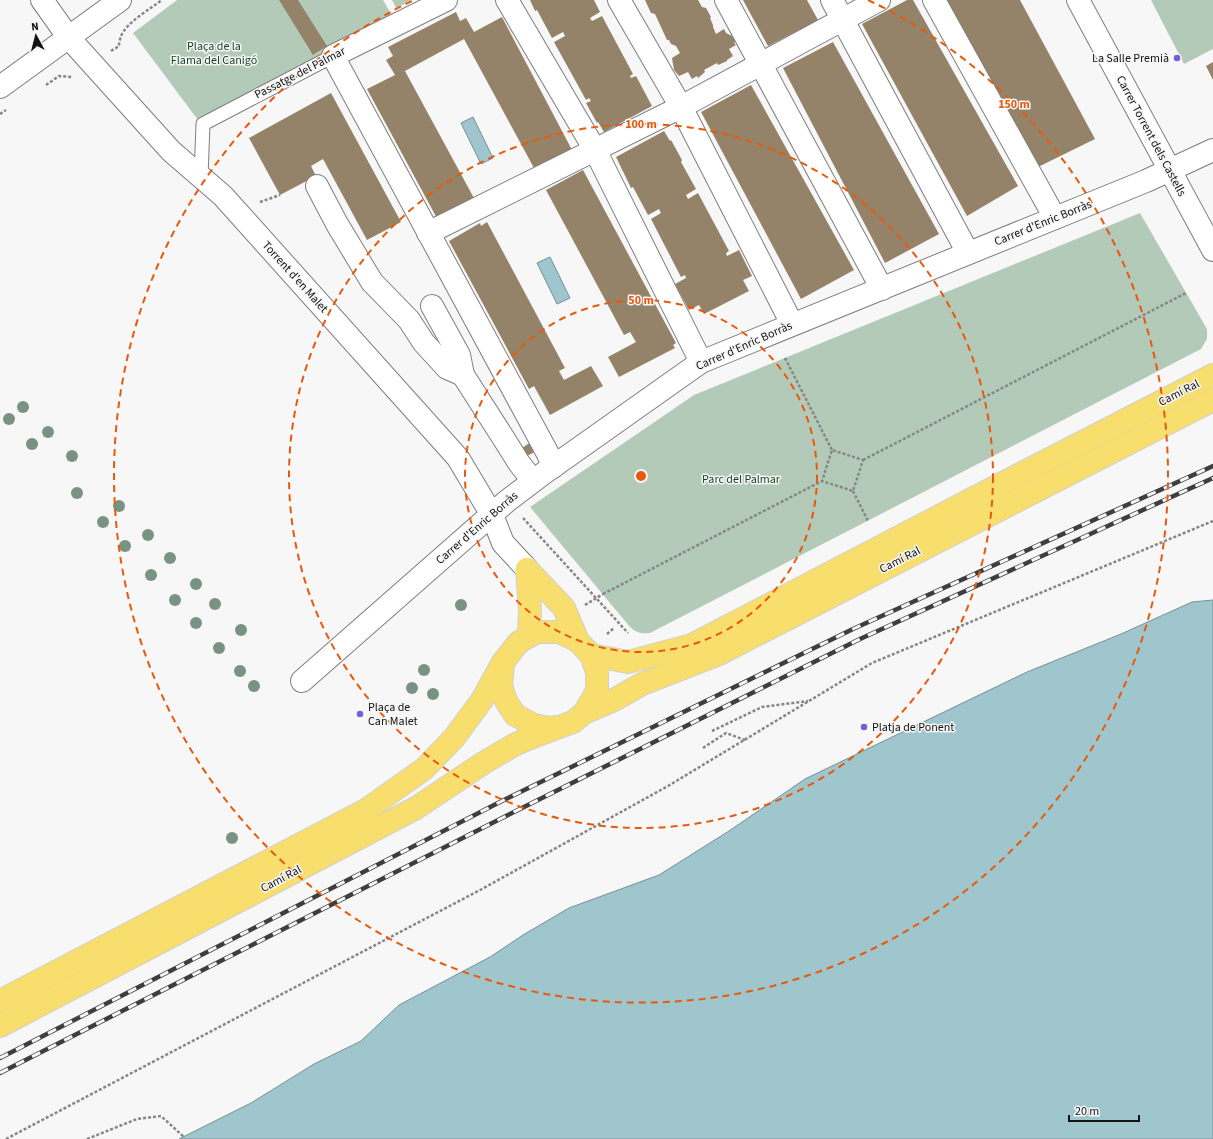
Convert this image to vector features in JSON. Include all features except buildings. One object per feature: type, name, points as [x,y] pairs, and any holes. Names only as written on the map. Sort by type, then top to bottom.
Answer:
[{"type":"main road","name":"Camí Ral","points":[[585,648],[628,662],[692,645],[1210,373]]},
{"type":"main road","name":"Camí Ral","points":[[584,713],[614,700],[642,684],[719,654],[1213,400]]},
{"type":"main road","points":[[527,569],[564,608],[585,648],[597,672],[596,691],[584,713],[573,722],[559,727],[548,728],[534,726],[515,715],[506,701],[501,686],[503,662],[519,642],[537,632],[559,632],[585,648]]},
{"type":"main road","points":[[527,569],[530,611],[529,636]]},
{"type":"main road","name":"Camí Ral","points":[[0,1001],[366,810],[424,769],[454,738],[482,700],[503,662]]},
{"type":"main road","name":"Camí Ral","points":[[0,1026],[416,808],[484,762],[519,742],[559,727]]},
{"type":"street","name":"Torrent d'en Malet","points":[[42,0],[69,38],[171,150],[223,196],[458,458],[492,515],[503,543],[527,569]]},
{"type":"street","points":[[0,87],[120,0]]},
{"type":"street","name":"Passatge del Palmar","points":[[332,56],[446,0]]},
{"type":"street","points":[[507,0],[595,150],[701,362]]},
{"type":"street","points":[[619,0],[681,107],[792,324]]},
{"type":"street","points":[[726,0],[882,289]]},
{"type":"street","points":[[832,0],[968,253]]},
{"type":"street","points":[[428,233],[681,107],[879,0]]},
{"type":"street","points":[[934,0],[1055,218]]},
{"type":"street","name":"Carrer Torrent dels Castells","points":[[1078,0],[1213,250]]},
{"type":"street","points":[[332,56],[548,454],[553,467]]},
{"type":"street","name":"Carrer d'Enric Borràs","points":[[302,681],[507,501],[701,362],[1169,171],[1213,150]]},
{"type":"street","points":[[316,186],[372,282],[409,320],[424,343],[446,368],[462,376]]},
{"type":"street","points":[[432,306],[459,355],[462,376],[504,439],[518,463],[533,481]]},
{"type":"lane","name":"Passatge del Palmar","points":[[201,177],[203,124],[332,56]]},
{"type":"path","points":[[106,55],[119,46],[121,36],[133,22],[162,0]]},
{"type":"path","points":[[44,86],[59,76],[71,76],[76,79]]},
{"type":"path","points":[[257,203],[280,195]]},
{"type":"path","points":[[868,521],[853,491],[863,460],[1186,293]]},
{"type":"path","points":[[585,605],[603,594],[822,481],[832,450],[785,358]]},
{"type":"path","points":[[832,450],[863,460]]},
{"type":"path","points":[[822,481],[853,491]]},
{"type":"path","points":[[522,517],[628,633]]},
{"type":"path","points":[[6,1139],[482,889],[668,786],[872,663],[1213,521]]},
{"type":"path","points":[[607,634],[614,628]]},
{"type":"path","points":[[712,731],[762,707],[810,701]]},
{"type":"path","points":[[703,748],[726,733],[745,740]]},
{"type":"path","points":[[87,1139],[136,1119],[161,1116],[184,1136]]},
{"type":"green space","name":"Plaça de la Flama del Canigó","points":[[177,0],[383,0],[394,19],[198,120],[133,33]]},
{"type":"green space","points":[[392,0],[412,0],[396,8]]},
{"type":"green space","points":[[1151,0],[1213,0],[1213,49],[1184,64]]},
{"type":"green space","name":"Parc del Palmar","points":[[1140,213],[1207,329],[1207,339],[1201,349],[650,633],[639,633],[630,627],[530,507],[694,395]]},
{"type":"water","points":[[473,117],[493,158],[481,164],[461,123]]},
{"type":"water","points":[[550,257],[570,298],[557,304],[537,263]]},
{"type":"water","points":[[1213,600],[1213,1139],[179,1139],[251,1103],[314,1064],[361,1041],[399,1005],[490,957],[523,935],[569,908],[659,875],[729,831],[805,779],[1027,672],[1121,634],[1192,602]]},
{"type":"railway","points":[[0,1058],[500,802],[853,629],[1213,466]]},
{"type":"railway","points":[[0,1073],[510,814],[860,639],[1213,478]]},
{"type":"place","name":"La Salle Premià","points":[[1177,58]]},
{"type":"place","name":"Plaça de Can Malet","points":[[360,714]]},
{"type":"place","name":"Platja de Ponent","points":[[864,727]]}]
